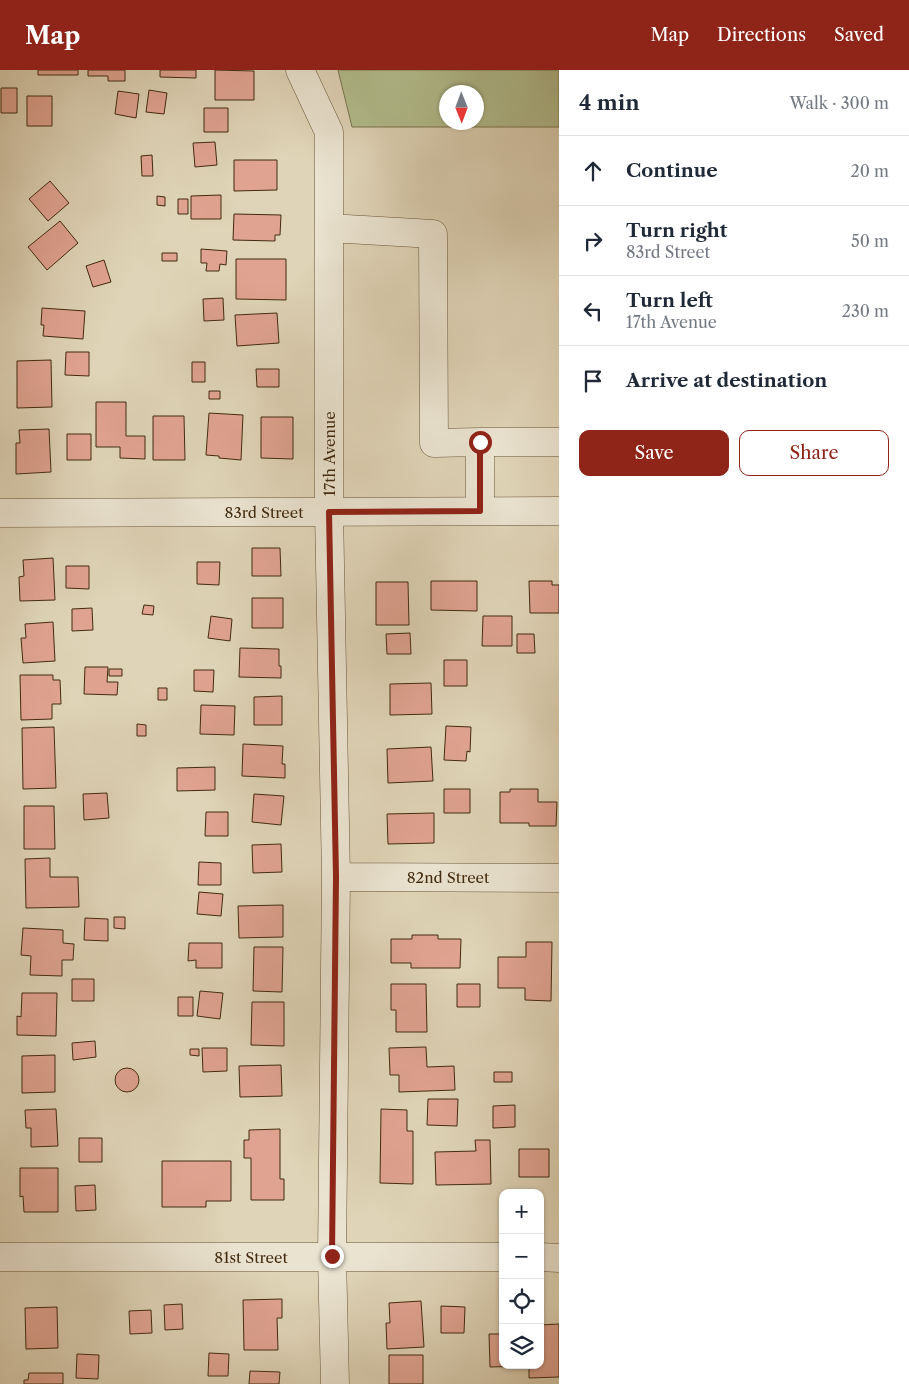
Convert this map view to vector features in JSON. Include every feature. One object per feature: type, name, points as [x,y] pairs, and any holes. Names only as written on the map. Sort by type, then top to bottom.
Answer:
[{"type":"street","name":"17th Avenue","points":[[300,70],[329,132],[329,512],[336,877],[332,1256],[334,1384]]},
{"type":"street","points":[[329,228],[432,234],[434,443],[559,442]]},
{"type":"street","points":[[480,442],[480,511]]},
{"type":"street","name":"83rd Street","points":[[0,513],[559,511]]},
{"type":"street","name":"82nd Street","points":[[336,877],[559,878]]},
{"type":"street","name":"81st Street","points":[[0,1257],[499,1257]]},
{"type":"street","points":[[544,1258],[559,1258]]},
{"type":"green space","points":[[338,70],[559,70],[559,127],[484,127],[484,85],[439,85],[439,127],[352,127]]},
{"type":"building","points":[[38,70],[78,70],[78,75],[38,75]]},
{"type":"building","points":[[88,70],[125,70],[125,81],[108,81],[108,76],[88,76]]},
{"type":"building","points":[[160,70],[196,70],[196,78],[160,77]]},
{"type":"building","points":[[215,70],[254,71],[254,100],[215,100]]},
{"type":"building","points":[[1,88],[17,88],[17,113],[1,113]]},
{"type":"building","points":[[149,90],[167,93],[164,114],[146,112]]},
{"type":"building","points":[[118,91],[139,94],[136,118],[115,114]]},
{"type":"building","points":[[27,96],[52,96],[52,126],[27,126]]},
{"type":"building","points":[[204,108],[228,108],[228,132],[204,132]]},
{"type":"building","points":[[215,142],[217,165],[195,167],[193,143]]},
{"type":"building","points":[[152,155],[153,176],[142,176],[141,156]]},
{"type":"building","points":[[234,160],[277,160],[277,190],[234,191]]},
{"type":"building","points":[[50,181],[69,203],[48,221],[29,199]]},
{"type":"building","points":[[221,195],[221,219],[191,219],[191,196]]},
{"type":"building","points":[[157,196],[165,197],[165,206],[157,205]]},
{"type":"building","points":[[178,199],[188,199],[188,214],[178,214]]},
{"type":"building","points":[[234,214],[281,215],[280,235],[275,235],[275,241],[233,240]]},
{"type":"building","points":[[60,221],[78,243],[47,270],[28,247]]},
{"type":"building","points":[[201,249],[227,251],[226,265],[220,264],[219,271],[206,271],[207,263],[201,263]]},
{"type":"building","points":[[162,253],[177,253],[177,261],[162,261]]},
{"type":"building","points":[[236,259],[286,259],[286,300],[236,299]]},
{"type":"building","points":[[104,260],[111,282],[93,287],[86,266]]},
{"type":"building","points":[[223,298],[224,320],[204,321],[203,299]]},
{"type":"building","points":[[42,308],[85,311],[83,339],[43,336],[44,325],[41,325]]},
{"type":"building","points":[[277,313],[279,343],[237,346],[235,315]]},
{"type":"building","points":[[66,352],[89,352],[89,376],[65,375]]},
{"type":"building","points":[[51,360],[52,407],[17,408],[17,361]]},
{"type":"building","points":[[192,362],[205,362],[205,382],[192,382]]},
{"type":"building","points":[[256,369],[279,369],[279,387],[257,387]]},
{"type":"building","points":[[209,391],[220,391],[220,399],[209,399]]},
{"type":"building","points":[[96,402],[126,402],[126,436],[145,436],[145,459],[120,458],[120,447],[96,447]]},
{"type":"building","points":[[209,413],[243,415],[241,460],[206,455]]},
{"type":"building","points":[[153,416],[184,416],[185,460],[153,460]]},
{"type":"building","points":[[261,417],[293,417],[293,459],[261,458]]},
{"type":"building","points":[[49,429],[51,472],[16,474],[16,443],[20,443],[19,430]]},
{"type":"building","points":[[67,434],[91,434],[91,460],[67,460]]},
{"type":"building","points":[[252,548],[280,548],[281,576],[252,576]]},
{"type":"building","points":[[53,558],[55,600],[20,601],[19,577],[24,576],[23,560]]},
{"type":"building","points":[[197,562],[220,562],[219,585],[197,584]]},
{"type":"building","points":[[66,566],[89,566],[89,589],[66,588]]},
{"type":"building","points":[[431,581],[477,581],[477,611],[431,610]]},
{"type":"building","points":[[529,581],[552,581],[552,585],[559,585],[559,613],[530,613]]},
{"type":"building","points":[[376,582],[408,582],[409,625],[376,625]]},
{"type":"building","points":[[252,598],[283,598],[283,628],[252,628]]},
{"type":"building","points":[[144,605],[154,606],[153,615],[142,614]]},
{"type":"building","points":[[92,608],[93,630],[72,631],[72,609]]},
{"type":"building","points":[[211,616],[232,619],[230,641],[208,638]]},
{"type":"building","points":[[483,616],[512,616],[512,646],[482,646]]},
{"type":"building","points":[[53,622],[55,661],[23,663],[21,638],[26,638],[25,624]]},
{"type":"building","points":[[410,633],[411,654],[387,654],[386,634]]},
{"type":"building","points":[[517,634],[534,634],[535,653],[517,653]]},
{"type":"building","points":[[240,648],[279,649],[281,678],[239,677]]},
{"type":"building","points":[[444,660],[467,660],[467,686],[444,686]]},
{"type":"building","points":[[85,667],[108,667],[107,682],[118,682],[117,695],[84,694]]},
{"type":"building","points":[[109,669],[122,669],[122,676],[109,676]]},
{"type":"building","points":[[194,670],[214,670],[213,692],[194,691]]},
{"type":"building","points":[[20,675],[53,675],[53,680],[60,680],[61,704],[52,704],[52,719],[21,720]]},
{"type":"building","points":[[431,683],[432,714],[390,715],[390,684]]},
{"type":"building","points":[[158,688],[167,688],[167,700],[158,700]]},
{"type":"building","points":[[282,696],[282,725],[254,725],[254,697]]},
{"type":"building","points":[[201,705],[235,706],[234,735],[200,734]]},
{"type":"building","points":[[137,724],[146,725],[146,736],[137,736]]},
{"type":"building","points":[[446,726],[471,727],[470,752],[467,751],[466,761],[444,760]]},
{"type":"building","points":[[54,727],[56,788],[23,789],[22,728]]},
{"type":"building","points":[[243,744],[283,746],[282,764],[285,764],[285,778],[242,776]]},
{"type":"building","points":[[431,747],[433,781],[388,783],[387,749]]},
{"type":"building","points":[[215,767],[215,790],[177,791],[177,768]]},
{"type":"building","points":[[444,789],[470,789],[470,813],[444,813]]},
{"type":"building","points":[[510,789],[538,789],[538,802],[557,802],[556,826],[529,826],[529,823],[500,823],[500,792],[510,792]]},
{"type":"building","points":[[107,793],[109,818],[84,820],[83,794]]},
{"type":"building","points":[[254,794],[284,796],[281,825],[252,822]]},
{"type":"building","points":[[24,806],[54,806],[55,849],[24,849]]},
{"type":"building","points":[[206,812],[228,812],[228,836],[205,836]]},
{"type":"building","points":[[434,813],[434,843],[388,844],[387,814]]},
{"type":"building","points":[[281,844],[282,872],[253,873],[252,845]]},
{"type":"building","points":[[50,858],[50,877],[78,877],[79,907],[26,908],[25,859]]},
{"type":"building","points":[[199,862],[221,863],[221,885],[198,885]]},
{"type":"building","points":[[199,892],[223,894],[221,916],[197,914]]},
{"type":"building","points":[[283,905],[283,937],[239,938],[238,906]]},
{"type":"building","points":[[114,917],[125,917],[125,929],[114,928]]},
{"type":"building","points":[[85,918],[108,919],[108,941],[84,940]]},
{"type":"building","points":[[23,928],[63,930],[63,943],[74,944],[73,960],[62,960],[62,976],[30,975],[31,956],[21,955]]},
{"type":"building","points":[[412,935],[438,935],[438,939],[461,939],[460,968],[411,968],[411,963],[391,963],[391,939],[412,939]]},
{"type":"building","points":[[526,942],[552,942],[551,1001],[525,1000],[525,988],[498,988],[498,957],[526,957]]},
{"type":"building","points":[[189,943],[222,943],[222,968],[196,968],[196,960],[188,961]]},
{"type":"building","points":[[254,947],[283,947],[282,992],[253,991]]},
{"type":"building","points":[[72,979],[94,979],[94,1001],[72,1001]]},
{"type":"building","points":[[391,984],[426,984],[427,1032],[396,1032],[396,1010],[391,1010]]},
{"type":"building","points":[[457,984],[480,984],[480,1007],[457,1007]]},
{"type":"building","points":[[200,991],[223,993],[220,1019],[197,1016]]},
{"type":"building","points":[[22,993],[57,993],[56,1036],[17,1035],[17,1016],[21,1017]]},
{"type":"building","points":[[178,997],[193,997],[193,1016],[178,1016]]},
{"type":"building","points":[[252,1002],[284,1002],[284,1046],[251,1045]]},
{"type":"building","points":[[95,1041],[96,1057],[73,1060],[72,1043]]},
{"type":"building","points":[[426,1047],[427,1067],[454,1066],[455,1090],[399,1092],[399,1075],[390,1075],[389,1048]]},
{"type":"building","points":[[202,1048],[227,1048],[227,1071],[203,1072]]},
{"type":"building","points":[[190,1049],[199,1049],[199,1056],[190,1055]]},
{"type":"building","points":[[55,1055],[55,1092],[22,1093],[22,1056]]},
{"type":"building","points":[[281,1065],[282,1096],[240,1097],[239,1066]]},
{"type":"building","points":[[127,1068],[135,1072],[139,1080],[135,1088],[127,1092],[119,1088],[115,1080],[119,1072]]},
{"type":"building","points":[[494,1072],[512,1072],[512,1082],[494,1082]]},
{"type":"building","points":[[428,1099],[458,1099],[457,1126],[427,1125]]},
{"type":"building","points":[[515,1105],[515,1127],[493,1128],[493,1106]]},
{"type":"building","points":[[56,1109],[58,1146],[31,1147],[31,1128],[26,1128],[25,1110]]},
{"type":"building","points":[[381,1109],[407,1110],[407,1131],[413,1131],[413,1184],[380,1183]]},
{"type":"building","points":[[280,1129],[280,1179],[284,1179],[284,1200],[251,1200],[251,1158],[244,1158],[244,1140],[249,1140],[249,1130]]},
{"type":"building","points":[[79,1138],[102,1138],[102,1162],[79,1162]]},
{"type":"building","points":[[475,1140],[490,1140],[491,1184],[436,1185],[435,1152],[476,1151]]},
{"type":"building","points":[[519,1149],[549,1149],[549,1177],[519,1177]]},
{"type":"building","points":[[162,1161],[231,1161],[231,1201],[206,1201],[206,1207],[162,1207]]},
{"type":"building","points":[[20,1168],[58,1168],[58,1212],[24,1212],[23,1196],[20,1197]]},
{"type":"building","points":[[95,1185],[96,1210],[76,1211],[75,1186]]},
{"type":"building","points":[[282,1299],[282,1318],[277,1318],[278,1350],[244,1350],[243,1300]]},
{"type":"building","points":[[421,1301],[424,1347],[387,1349],[386,1323],[390,1323],[389,1303]]},
{"type":"building","points":[[182,1304],[183,1329],[165,1330],[164,1305]]},
{"type":"building","points":[[441,1306],[465,1307],[464,1333],[441,1333]]},
{"type":"building","points":[[57,1307],[58,1348],[26,1349],[25,1308]]},
{"type":"building","points":[[151,1310],[152,1333],[130,1334],[129,1311]]},
{"type":"building","points":[[559,1324],[559,1377],[529,1378],[529,1369],[544,1369],[544,1325]]},
{"type":"building","points":[[489,1334],[499,1334],[499,1367],[490,1367]]},
{"type":"building","points":[[209,1353],[229,1354],[228,1376],[208,1376]]},
{"type":"building","points":[[77,1354],[99,1355],[98,1379],[76,1378]]},
{"type":"building","points":[[389,1355],[423,1355],[423,1384],[389,1384]]},
{"type":"building","points":[[250,1371],[280,1372],[279,1384],[249,1384]]},
{"type":"building","points":[[29,1373],[63,1373],[63,1384],[24,1384],[24,1380],[28,1380]]},
{"type":"route","points":[[332,1256],[336,877],[329,512],[480,511],[480,442]]}]
